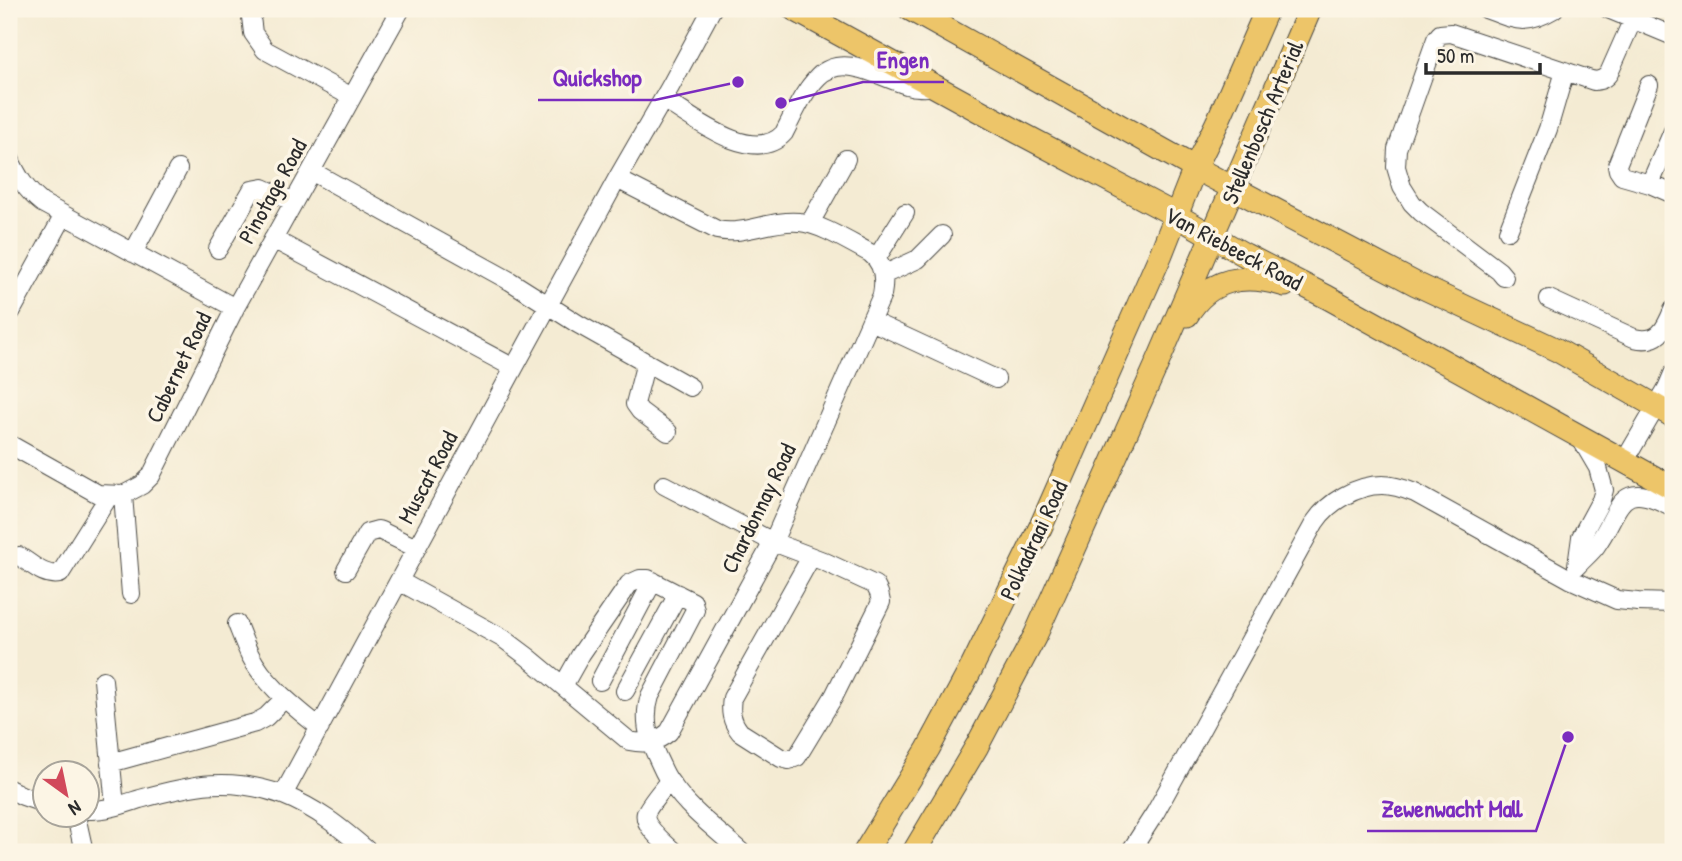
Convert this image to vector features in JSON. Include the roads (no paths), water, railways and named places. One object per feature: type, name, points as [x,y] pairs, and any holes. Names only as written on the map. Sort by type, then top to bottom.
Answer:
[{"type":"main road","name":"Van Riebeeck Road","points":[[794,9],[1327,297],[1673,488]]},
{"type":"main road","points":[[910,9],[1195,168],[1416,284],[1557,350],[1665,412]]},
{"type":"main road","name":"Stellenbosch Arterial","points":[[1177,216],[1195,168],[1267,9]]},
{"type":"main road","name":"Stellenbosch Arterial","points":[[1213,236],[1310,9]]},
{"type":"main road","name":"Polkadraai Road","points":[[865,852],[928,749],[1009,592],[1041,526],[1177,216]]},
{"type":"main road","name":"Polkadraai Road","points":[[914,852],[977,746],[1020,665],[1083,532],[1213,236]]},
{"type":"main road","points":[[1156,366],[1193,306],[1214,288],[1241,279],[1265,279],[1327,297]]},
{"type":"street","points":[[256,9],[251,17],[253,33],[265,50],[352,97]]},
{"type":"street","name":"Pinotage Road","points":[[235,308],[401,9]]},
{"type":"street","name":"Muscat Road","points":[[284,795],[617,178],[712,9]]},
{"type":"street","points":[[1486,9],[1528,21],[1554,9]]},
{"type":"street","points":[[1608,9],[1673,36]]},
{"type":"street","points":[[1504,277],[1412,204],[1402,187],[1396,167],[1397,149],[1436,39],[1440,34],[1451,33],[1594,80],[1604,79],[1633,19]]},
{"type":"street","points":[[663,99],[730,139],[757,145],[778,140],[808,90],[818,77],[831,68],[861,68],[911,86],[937,87]]},
{"type":"street","points":[[1508,231],[1548,129],[1565,71]]},
{"type":"street","points":[[1649,85],[1618,170],[1622,176],[1673,194]]},
{"type":"street","points":[[1650,184],[1673,131]]},
{"type":"street","name":"Cabernet Road","points":[[9,157],[26,189],[42,203],[235,308],[151,476],[142,485],[116,496]]},
{"type":"street","points":[[810,223],[846,159]]},
{"type":"street","points":[[133,253],[178,169]]},
{"type":"street","points":[[311,171],[510,281],[578,324],[690,387]]},
{"type":"street","points":[[617,178],[717,230],[730,231],[792,222],[810,223],[870,253],[880,267]]},
{"type":"street","points":[[218,249],[253,190],[263,188],[294,202]]},
{"type":"street","points":[[880,267],[905,213]]},
{"type":"street","points":[[11,312],[64,215]]},
{"type":"street","points":[[880,267],[918,259],[942,234]]},
{"type":"street","points":[[273,239],[514,368]]},
{"type":"street","name":"Chardonnay Road","points":[[650,743],[669,732],[773,542],[882,295],[880,267]]},
{"type":"street","points":[[1549,299],[1643,340],[1661,334],[1673,310]]},
{"type":"street","points":[[871,321],[996,379]]},
{"type":"street","points":[[646,362],[635,404],[640,411],[668,432]]},
{"type":"street","points":[[1625,460],[1665,412],[1673,374]]},
{"type":"street","points":[[1579,436],[1598,468],[1604,490],[1581,537],[1577,566],[1596,547],[1619,505],[1626,499],[1641,494],[1673,506]]},
{"type":"street","points":[[9,444],[98,494],[116,496]]},
{"type":"street","points":[[664,485],[773,542],[811,557],[875,585],[879,593],[881,602],[834,696],[797,757],[785,759],[740,732],[733,721],[732,698],[811,557]]},
{"type":"street","points":[[1130,852],[1155,813],[1315,522],[1322,512],[1341,497],[1375,485],[1399,487],[1415,493],[1570,579],[1617,600],[1673,603]]},
{"type":"street","points":[[19,556],[46,574],[60,574],[116,496]]},
{"type":"street","points":[[116,496],[131,594]]},
{"type":"street","points":[[346,570],[367,533],[382,531],[416,548]]},
{"type":"street","points":[[563,686],[581,654],[629,584],[644,578],[693,601],[695,610],[650,696],[646,714],[650,743],[669,781],[689,805],[741,852]]},
{"type":"street","points":[[399,581],[504,639],[629,741],[650,743]]},
{"type":"street","points":[[600,681],[653,581]]},
{"type":"street","points":[[625,691],[678,594]]},
{"type":"street","points":[[237,624],[258,668],[285,698],[320,728]]},
{"type":"street","points":[[103,680],[115,806]]},
{"type":"street","points":[[110,763],[255,723],[274,710],[285,698]]},
{"type":"street","points":[[669,781],[645,817],[655,833],[674,852]]},
{"type":"street","points":[[102,808],[202,784],[238,783],[266,789],[304,803],[369,852]]},
{"type":"street","points":[[9,789],[32,799]]},
{"type":"street","points":[[79,830],[84,852]]},
{"type":"place","name":"Quickshop","points":[[738,82]]},
{"type":"place","name":"Engen","points":[[781,103]]},
{"type":"place","name":"Zewenwacht Mall","points":[[1568,737]]}]
